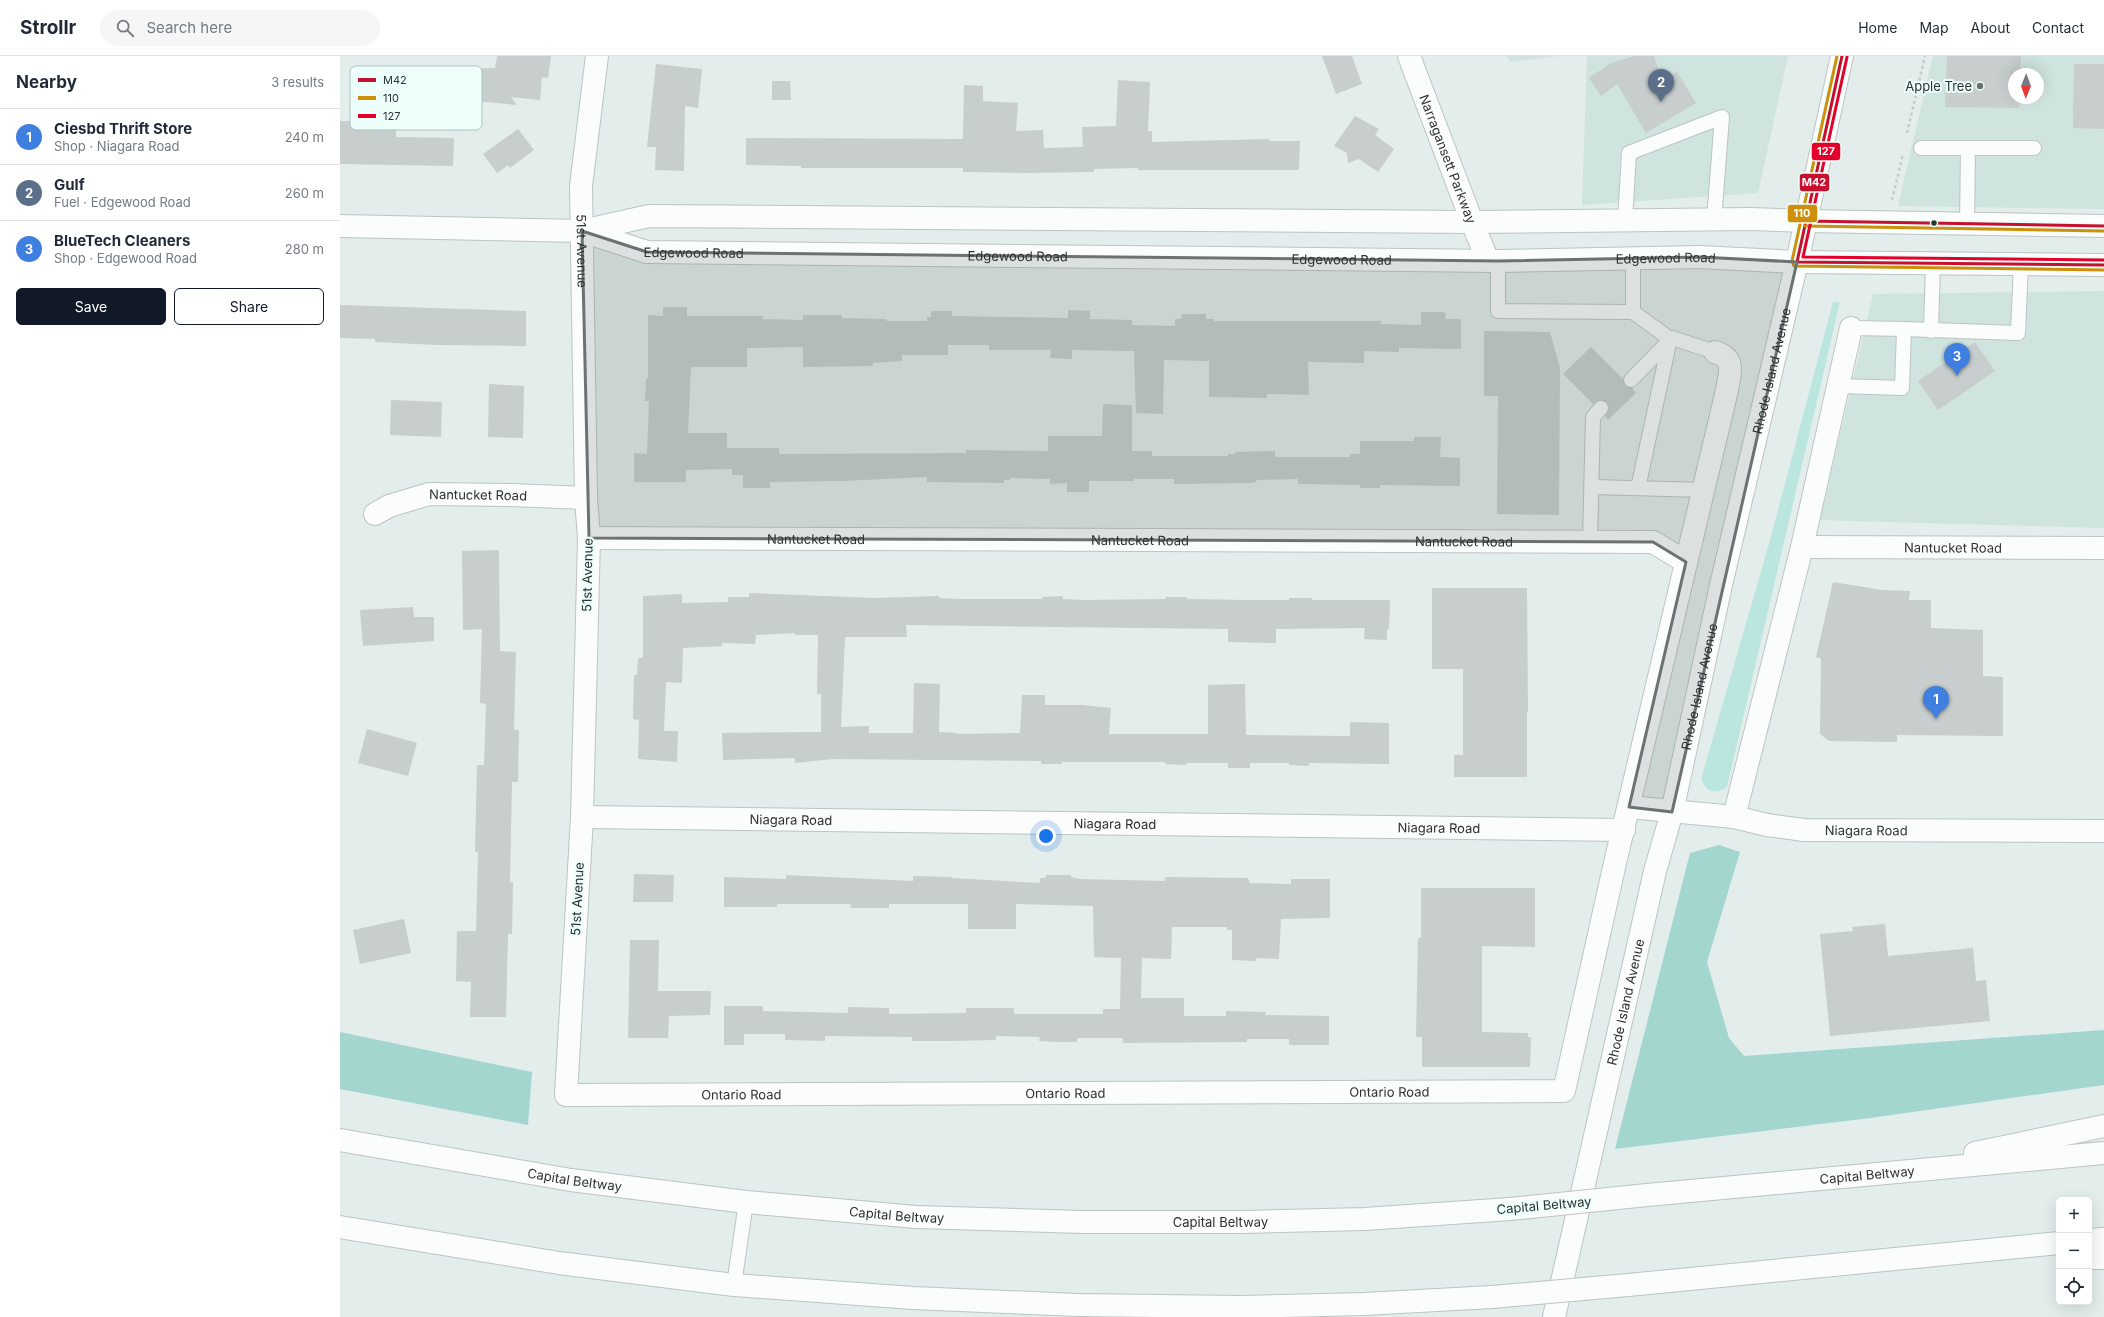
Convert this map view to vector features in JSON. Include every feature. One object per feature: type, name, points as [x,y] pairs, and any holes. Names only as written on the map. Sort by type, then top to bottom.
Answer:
[{"type":"main road","name":"51st Avenue","points":[[566,1095],[582,817],[589,538],[586,498],[581,186],[597,56]]},
{"type":"main road","name":"Narragansett Parkway","points":[[1410,56],[1472,222],[1493,261]]},
{"type":"main road","name":"Rhode Island Avenue","points":[[1554,1317],[1655,871],[1672,812],[1721,585],[1797,262],[1842,56]]},
{"type":"main road","name":"Edgewood Road","points":[[340,226],[582,231],[648,216],[1472,222],[1714,220],[2104,226]]},
{"type":"main road","name":"Edgewood Road","points":[[582,231],[647,252],[1493,261],[1700,257],[1797,262],[2104,265]]},
{"type":"main road","points":[[1734,817],[1802,547],[1850,328]]},
{"type":"main road","points":[[1624,830],[1730,376],[1730,362],[1727,357],[1715,352]]},
{"type":"main road","name":"Nantucket Road","points":[[375,514],[389,506],[429,494],[586,498]]},
{"type":"main road","name":"Nantucket Road","points":[[589,538],[1653,542],[1686,562]]},
{"type":"main road","name":"Nantucket Road","points":[[1802,547],[2104,548]]},
{"type":"main road","name":"Niagara Road","points":[[1629,807],[1734,817],[1767,825],[1804,830],[2104,831]]},
{"type":"main road","name":"Niagara Road","points":[[582,817],[1624,830]]},
{"type":"main road","name":"Ontario Road","points":[[566,1095],[1564,1091],[1624,830]]},
{"type":"main road","points":[[1868,1176],[2104,1126]]},
{"type":"main road","name":"Capital Beltway","points":[[340,1140],[571,1180],[746,1202],[916,1217],[1083,1222],[1244,1222],[1365,1219],[1510,1209],[2104,1153]]},
{"type":"main road","points":[[340,1227],[559,1263],[734,1285],[913,1298],[1078,1305],[1248,1307],[1364,1304],[1492,1297],[2056,1243]]},
{"type":"main road","points":[[2092,1240],[2104,1239]]},
{"type":"main road","points":[[1913,1257],[2056,1257]]},
{"type":"main road","points":[[2092,1258],[2104,1258]]},
{"type":"lane","points":[[1625,221],[1629,153],[1722,117],[1714,220]]},
{"type":"lane","points":[[1921,148],[2034,148]]},
{"type":"lane","points":[[1967,224],[1968,148]]},
{"type":"lane","points":[[1633,258],[1633,312]]},
{"type":"lane","points":[[1493,261],[1498,311],[1633,312],[1670,339],[1672,338],[1715,352]]},
{"type":"lane","points":[[1931,331],[1933,264]]},
{"type":"lane","points":[[1850,328],[2018,333],[2021,264]]},
{"type":"lane","points":[[1838,386],[1902,388],[1904,329]]},
{"type":"lane","points":[[1631,380],[1670,339]]},
{"type":"lane","points":[[1638,488],[1670,339]]},
{"type":"lane","points":[[1590,541],[1593,416],[1601,408]]},
{"type":"lane","points":[[1592,486],[1704,490]]},
{"type":"lane","points":[[734,1285],[746,1202]]},
{"type":"highlighted area","points":[[582,231],[647,252],[1498,261],[1700,257],[1797,262],[1672,812],[1629,807],[1686,562],[1653,542],[589,538]]},
{"type":"shaded area","points":[[1507,56],[1559,56],[1510,62]]},
{"type":"shaded area","points":[[1587,56],[1788,56],[1758,193],[1582,205]]},
{"type":"shaded area","points":[[1933,56],[2104,56],[2104,209],[1898,206]]},
{"type":"shaded area","points":[[2104,291],[2104,528],[1820,520],[1873,294]]},
{"type":"shaded area","points":[[1833,302],[1840,302],[1727,787],[1719,791],[1711,791],[1705,787],[1701,779],[1769,544]]},
{"type":"shaded area","points":[[1719,845],[1740,852],[1707,962],[1729,1038],[1744,1056],[2104,1030],[2104,1085],[1870,1118],[1615,1149],[1690,853]]},
{"type":"shaded area","points":[[340,1032],[532,1072],[528,1125],[340,1089]]},
{"type":"building","points":[[497,56],[551,56],[548,78],[542,77],[540,100],[511,97],[517,105],[482,102],[482,68],[495,68]]},
{"type":"building","points":[[1322,56],[1352,56],[1362,84],[1336,94]]},
{"type":"building","points":[[1635,56],[1654,56],[1662,80],[1677,72],[1696,103],[1646,133],[1617,84],[1601,96],[1589,78],[1611,63]]},
{"type":"building","name":"Apple Tree","points":[[1947,56],[2021,56],[2020,68],[2008,68],[2008,104],[2019,104],[2019,108],[1945,107]]},
{"type":"building","points":[[656,64],[702,69],[698,108],[685,106],[684,171],[655,170],[656,147],[647,147]]},
{"type":"building","points":[[2074,64],[2104,64],[2104,129],[2073,128]]},
{"type":"building","points":[[1118,80],[1150,82],[1148,131],[1152,131],[1152,142],[1269,139],[1269,141],[1300,141],[1299,170],[1138,170],[1138,168],[1094,169],[1094,172],[1026,173],[963,172],[963,168],[801,168],[801,166],[746,165],[746,138],[963,139],[964,85],[983,86],[983,101],[1018,103],[1016,131],[1043,130],[1044,148],[1083,147],[1082,127],[1116,126]]},
{"type":"building","points":[[772,81],[790,81],[791,100],[772,100]]},
{"type":"building","points":[[1355,116],[1379,129],[1375,135],[1394,149],[1378,172],[1359,159],[1348,163],[1347,153],[1334,146]]},
{"type":"building","points":[[340,121],[350,121],[350,130],[396,130],[396,137],[454,138],[453,166],[340,164]]},
{"type":"building","points":[[518,129],[534,150],[510,168],[508,165],[497,173],[483,154]]},
{"type":"building","points":[[340,305],[526,311],[526,346],[437,345],[375,342],[375,339],[340,338]]},
{"type":"building","points":[[663,307],[687,307],[687,316],[763,316],[763,319],[803,320],[803,315],[842,315],[842,318],[886,319],[887,321],[927,321],[927,317],[931,317],[931,311],[952,311],[952,316],[1068,318],[1068,310],[1090,311],[1090,319],[1132,320],[1132,325],[1175,326],[1175,319],[1181,319],[1182,314],[1206,314],[1206,319],[1214,319],[1214,321],[1381,321],[1381,324],[1421,325],[1421,312],[1445,312],[1446,319],[1461,319],[1461,349],[1399,348],[1399,352],[1364,351],[1364,363],[1308,362],[1309,395],[1267,394],[1267,398],[1209,397],[1209,361],[1164,360],[1163,414],[1136,413],[1134,351],[1072,350],[1072,359],[1050,358],[1051,350],[989,350],[989,345],[948,345],[948,355],[902,355],[902,361],[873,363],[873,366],[803,367],[803,347],[747,348],[747,367],[691,367],[688,433],[727,433],[727,448],[779,448],[779,454],[966,453],[966,450],[1048,451],[1048,436],[1102,436],[1103,404],[1132,405],[1132,451],[1152,451],[1152,456],[1228,456],[1228,454],[1235,454],[1235,452],[1275,451],[1275,457],[1350,457],[1350,454],[1360,454],[1360,441],[1414,441],[1414,437],[1441,437],[1440,457],[1460,458],[1460,486],[1380,485],[1380,488],[1360,488],[1360,485],[1298,484],[1298,479],[1256,480],[1257,482],[1251,483],[1174,484],[1174,479],[1134,479],[1134,481],[1089,481],[1089,492],[1067,492],[1067,483],[1050,484],[1050,479],[1010,478],[1010,480],[1004,480],[1004,483],[927,482],[927,477],[842,481],[770,482],[770,488],[743,488],[743,475],[732,475],[732,469],[686,470],[686,482],[634,482],[634,453],[647,454],[649,401],[645,401],[646,379],[648,379],[648,315],[663,316]]},
{"type":"building","points":[[1484,331],[1550,332],[1560,368],[1559,515],[1497,514],[1498,396],[1484,396]]},
{"type":"building","points":[[1975,342],[1995,371],[1938,410],[1918,381]]},
{"type":"building","points":[[1591,347],[1623,379],[1625,386],[1632,388],[1636,393],[1608,420],[1605,416],[1609,409],[1607,402],[1599,400],[1593,404],[1563,374]]},
{"type":"building","points":[[489,384],[524,386],[523,438],[488,437]]},
{"type":"building","points":[[391,400],[442,402],[441,437],[390,435]]},
{"type":"building","points":[[499,550],[500,651],[516,652],[514,730],[519,730],[518,782],[512,782],[510,882],[513,882],[512,934],[508,934],[506,1017],[470,1017],[471,982],[456,981],[457,931],[476,931],[478,852],[475,852],[477,765],[484,765],[486,704],[480,703],[482,629],[463,630],[462,551]]},
{"type":"building","points":[[1833,582],[1882,590],[1910,591],[1909,600],[1931,600],[1931,628],[1983,630],[1983,676],[2003,677],[2003,736],[1897,735],[1897,742],[1829,741],[1820,734],[1821,659],[1816,657]]},
{"type":"building","points":[[1432,588],[1527,588],[1527,777],[1454,777],[1454,755],[1463,755],[1463,669],[1432,669]]},
{"type":"building","points":[[749,593],[874,598],[939,596],[939,598],[958,599],[1042,599],[1042,597],[1063,596],[1063,599],[1082,600],[1166,599],[1166,597],[1187,597],[1187,599],[1245,600],[1289,600],[1289,598],[1312,598],[1312,600],[1390,600],[1387,640],[1364,639],[1365,628],[1276,629],[1276,643],[1228,642],[1228,629],[906,625],[907,637],[845,637],[841,727],[869,726],[869,733],[913,733],[914,683],[940,684],[939,732],[957,734],[1020,733],[1022,695],[1045,695],[1045,705],[1082,705],[1111,708],[1109,734],[1208,734],[1208,685],[1245,684],[1246,735],[1350,736],[1350,722],[1389,723],[1389,764],[1309,763],[1309,766],[1289,765],[1289,763],[1250,763],[1250,768],[1228,768],[1228,763],[1186,763],[1186,765],[1165,764],[1165,762],[1062,762],[1062,764],[1041,764],[1041,761],[833,759],[795,763],[795,758],[723,760],[722,733],[821,732],[821,694],[817,694],[818,635],[795,635],[795,633],[756,635],[755,644],[722,643],[722,646],[683,648],[682,683],[666,682],[664,731],[678,731],[677,762],[638,759],[639,720],[633,719],[634,675],[637,675],[638,658],[643,658],[643,596],[682,594],[682,603],[728,602],[728,597],[749,597]]},
{"type":"building","points":[[413,607],[414,617],[434,617],[434,641],[363,646],[360,610]]},
{"type":"building","points":[[367,729],[417,743],[408,776],[358,763]]},
{"type":"building","points":[[634,874],[674,875],[673,902],[633,902]]},
{"type":"building","points":[[786,875],[913,881],[913,876],[952,877],[1040,883],[1040,878],[1046,878],[1046,875],[1071,875],[1071,877],[1079,879],[1165,881],[1165,877],[1248,878],[1250,883],[1291,884],[1291,879],[1330,879],[1330,918],[1281,919],[1279,959],[1256,958],[1256,961],[1232,960],[1232,930],[1227,930],[1227,927],[1172,927],[1171,959],[1142,958],[1141,998],[1184,998],[1184,1016],[1226,1016],[1226,1011],[1266,1012],[1265,1015],[1329,1016],[1329,1045],[1289,1045],[1289,1039],[1247,1039],[1247,1042],[1123,1043],[1123,1038],[1077,1038],[1077,1042],[1056,1042],[1039,1041],[1040,1037],[996,1036],[996,1040],[912,1041],[912,1037],[825,1036],[825,1041],[785,1040],[785,1034],[744,1034],[744,1045],[724,1045],[724,1006],[763,1006],[763,1011],[848,1013],[848,1007],[889,1008],[889,1014],[966,1013],[966,1008],[1014,1008],[1014,1014],[1103,1014],[1103,1009],[1120,1009],[1121,958],[1094,957],[1093,906],[1016,904],[1016,929],[968,929],[968,904],[889,904],[889,908],[850,908],[851,904],[777,904],[777,907],[724,907],[724,877],[786,879]]},
{"type":"building","points":[[1421,888],[1535,888],[1535,947],[1482,946],[1482,1032],[1528,1033],[1528,1037],[1531,1037],[1530,1067],[1422,1067],[1422,1037],[1416,1037],[1418,938],[1421,938]]},
{"type":"building","points":[[404,919],[411,953],[360,964],[353,930]]},
{"type":"building","points":[[1885,924],[1888,956],[1973,948],[1976,981],[1986,980],[1990,1021],[1830,1036],[1820,934],[1853,931],[1852,927]]},
{"type":"building","points":[[630,940],[659,940],[658,991],[711,991],[710,1015],[669,1016],[668,1038],[628,1038]]},
{"type":"transit line","name":"110","points":[[1837,56],[1792,261],[1794,266],[2104,270]]},
{"type":"transit line","name":"M42","points":[[1842,56],[1797,262],[2104,265]]},
{"type":"transit line","name":"127","points":[[1847,57],[1803,257],[2104,260]]},
{"type":"transit line","name":"M42","points":[[1805,221],[2104,226]]},
{"type":"transit line","name":"110","points":[[1805,226],[2104,231]]},
{"type":"place","name":"Apple Tree","points":[[1980,86]]},
{"type":"place","name":"Gulf","points":[[1661,102]]},
{"type":"place","name":"BlueTech Cleaners","points":[[1957,376]]},
{"type":"place","name":"Ciesbd Thrift Store","points":[[1936,719]]}]
